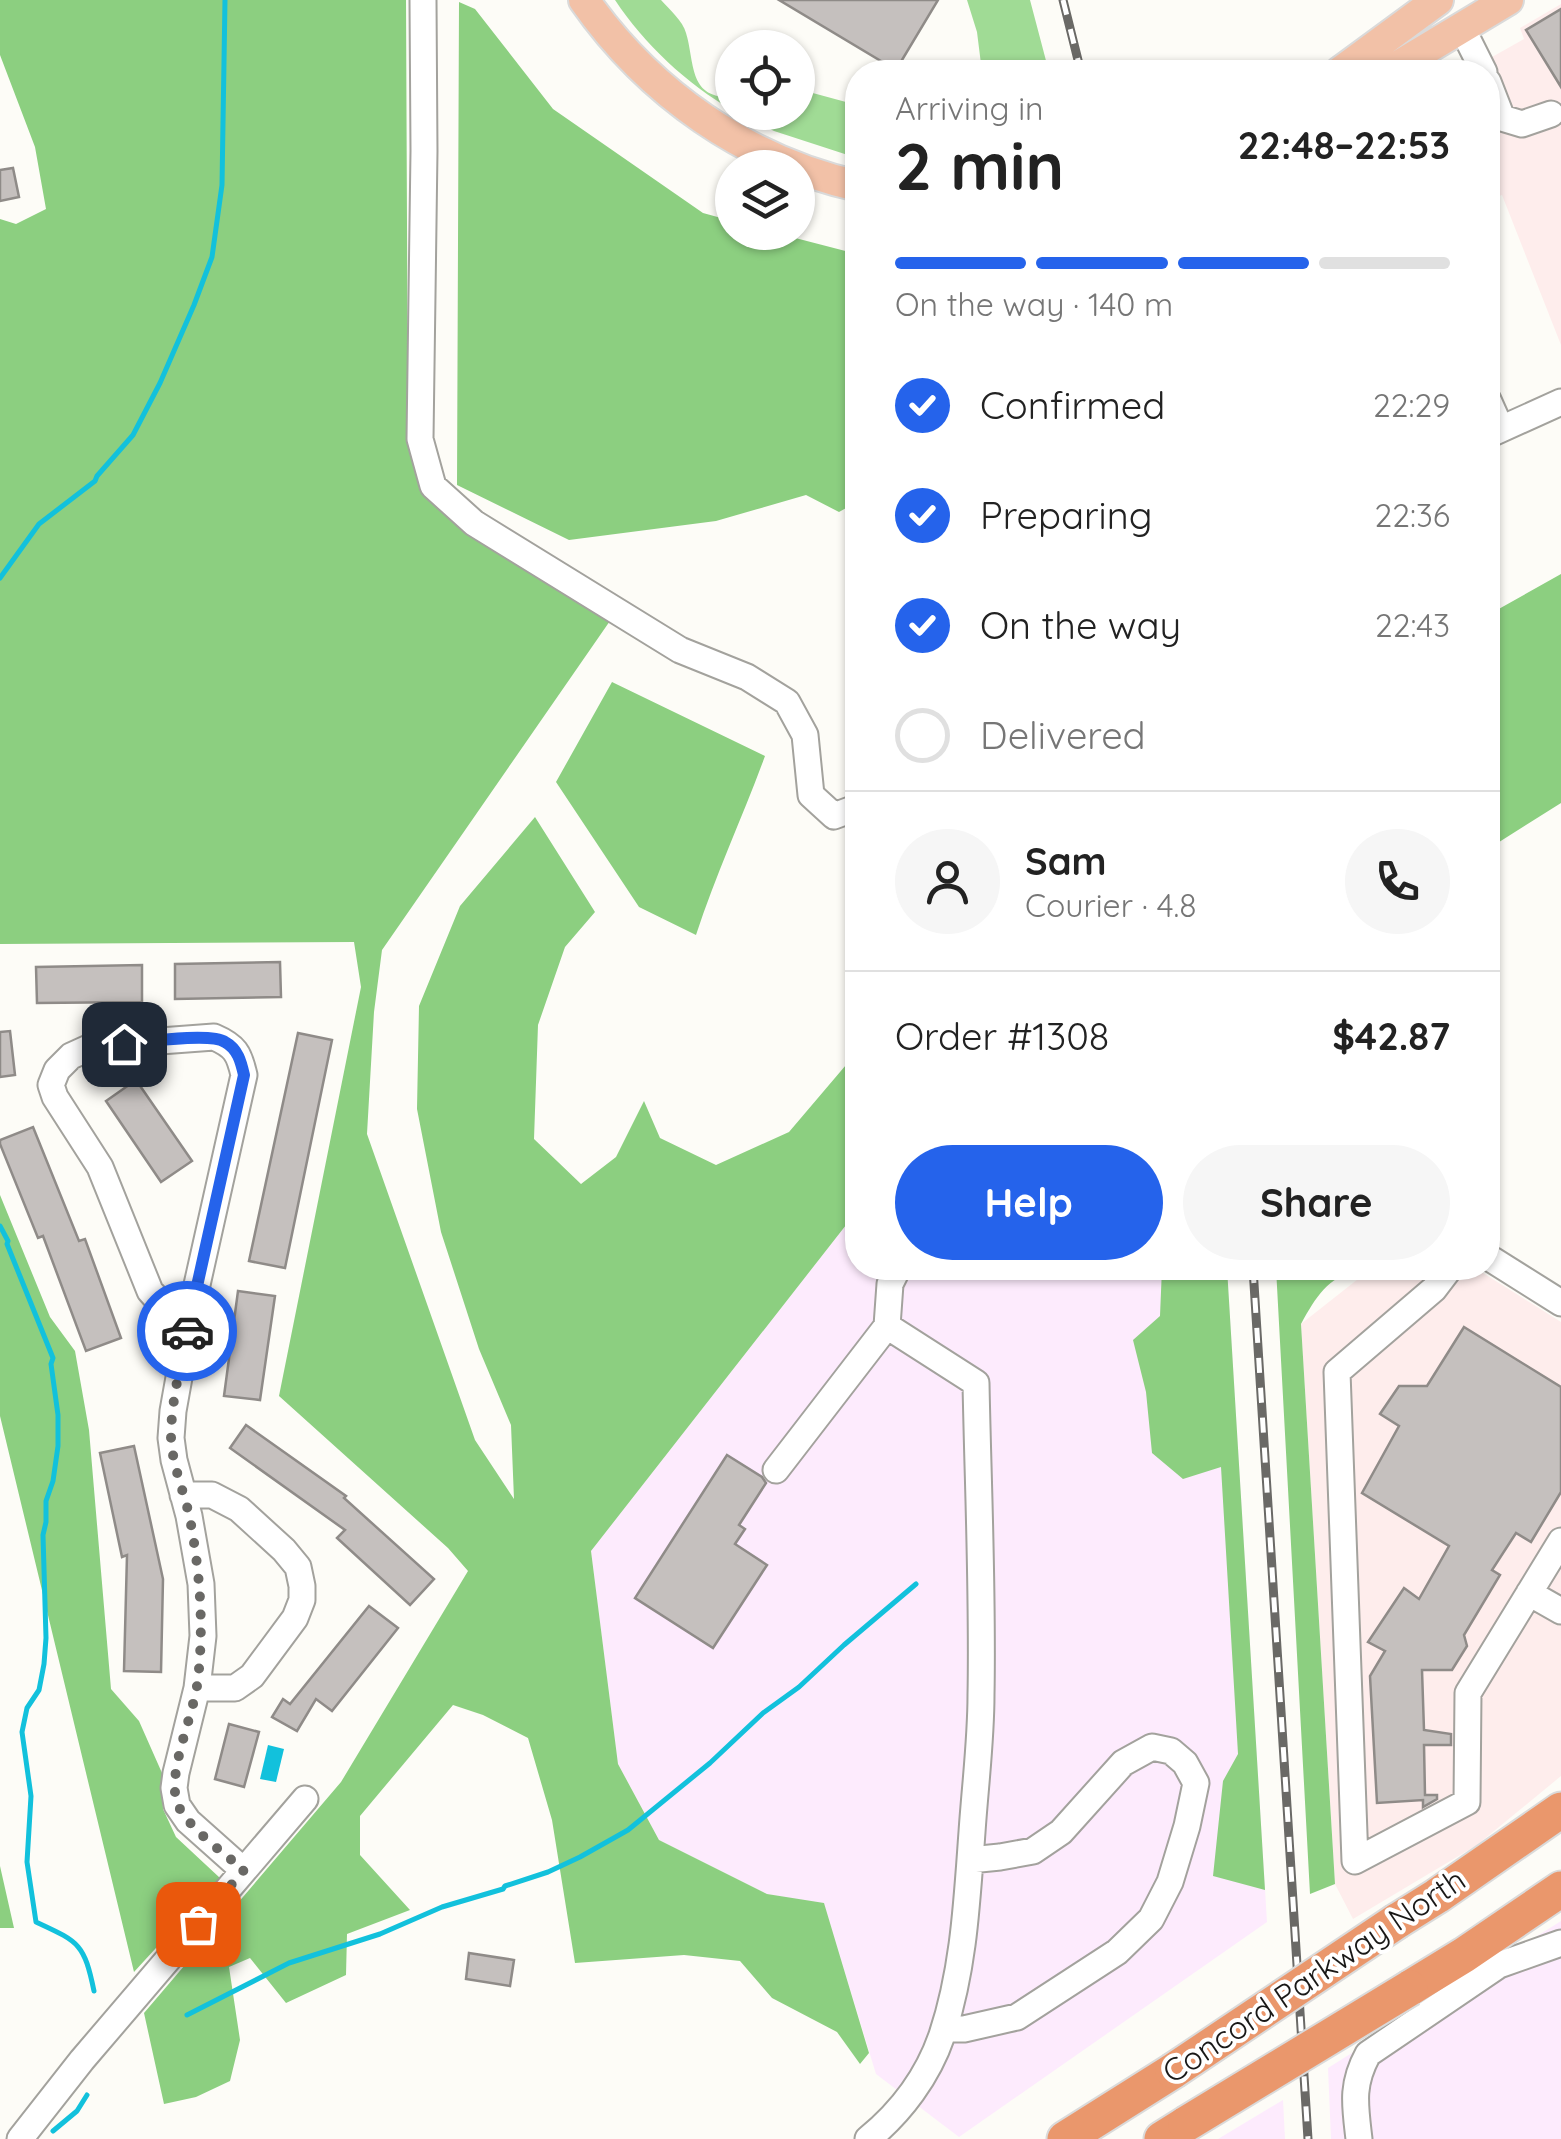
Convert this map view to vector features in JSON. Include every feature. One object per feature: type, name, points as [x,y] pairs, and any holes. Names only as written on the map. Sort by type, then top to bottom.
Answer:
[{"type":"highway","name":"Concord Parkway North","points":[[1065,2139],[1437,1896],[1561,1810]]},
{"type":"highway","name":"Concord Parkway North","points":[[1174,2131],[1464,1956],[1561,1889]]},
{"type":"main road","points":[[584,0],[624,51],[690,110],[769,156],[845,182]]},
{"type":"main road","points":[[1356,60],[1438,0]]},
{"type":"main road","points":[[1408,60],[1508,0]]},
{"type":"street","points":[[423,0],[420,439],[433,486],[474,523],[680,650],[747,677],[787,702],[805,735],[811,795],[834,816],[845,812]]},
{"type":"street","points":[[1462,28],[1478,60]]},
{"type":"street","points":[[1500,113],[1502,118],[1522,124],[1551,114]]},
{"type":"street","points":[[1500,429],[1561,402]]},
{"type":"street","points":[[190,1316],[166,1308],[150,1291],[100,1167],[55,1097],[52,1085],[57,1070],[71,1056],[93,1046],[214,1037],[228,1043],[240,1057],[244,1075],[190,1316],[171,1438],[200,1584],[203,1636],[197,1688],[174,1788],[177,1805],[188,1821],[244,1870]]},
{"type":"street","points":[[1500,1265],[1561,1303]]},
{"type":"street","points":[[776,1470],[887,1326],[892,1280]]},
{"type":"street","points":[[1441,1280],[1337,1372],[1356,1861],[1467,1802],[1468,1693],[1561,1542]]},
{"type":"street","points":[[868,2139],[902,2106],[930,2063],[944,2029],[959,1967],[981,1697],[976,1383],[887,1326]]},
{"type":"street","points":[[183,1495],[212,1496],[239,1509],[284,1550],[298,1568],[302,1586],[296,1618],[252,1676],[235,1688],[197,1688]]},
{"type":"street","points":[[1529,1593],[1561,1611]]},
{"type":"street","points":[[944,2029],[964,2029],[1017,2016],[1117,1952],[1140,1930],[1151,1919],[1170,1882],[1196,1783],[1185,1763],[1171,1750],[1152,1748],[1123,1763],[1061,1832],[1033,1850],[970,1860]]},
{"type":"street","points":[[20,2139],[304,1798]]},
{"type":"street","points":[[1359,2139],[1354,2091],[1368,2054],[1499,1965],[1561,1943]]},
{"type":"shaded area","points":[[1561,4],[1561,345],[1500,196],[1500,60],[1487,60],[1524,39],[1520,28]]},
{"type":"shaded area","points":[[845,1226],[845,1280],[1228,1280],[1267,1922],[959,2137],[876,2074],[824,1904],[767,1894],[659,1840],[618,1764],[591,1551]]},
{"type":"shaded area","points":[[1357,1280],[1494,1280],[1561,1322],[1561,1776],[1477,1845],[1353,1919],[1335,1884],[1301,1324]]},
{"type":"shaded area","points":[[1561,1921],[1561,2139],[1331,2139],[1328,2068]]},
{"type":"shaded area","points":[[1283,2100],[1285,2139],[1218,2139]]},
{"type":"green space","points":[[0,0],[406,0],[408,448],[431,502],[471,537],[612,618],[382,950],[367,1134],[475,1440],[514,1499],[511,1425],[479,1349],[441,1232],[417,1109],[419,1006],[460,906],[535,817],[595,912],[565,947],[538,1025],[534,1139],[581,1184],[616,1157],[644,1101],[660,1138],[716,1165],[789,1132],[845,1066],[845,1226],[591,1551],[618,1764],[659,1840],[767,1894],[824,1903],[869,2053],[860,2064],[837,2032],[772,1998],[740,1961],[684,1955],[575,1963],[552,1820],[528,1738],[453,1705],[360,1816],[360,1855],[410,1910],[347,1934],[346,1975],[286,2003],[250,1958],[229,1967],[240,2040],[230,2081],[196,2097],[164,2104],[144,2013],[341,1782],[468,1571],[448,1548],[279,1396],[361,987],[354,942],[0,944],[0,219],[16,224],[46,209],[35,147],[0,55]]},
{"type":"green space","points":[[615,0],[661,0],[684,29],[700,85],[715,99],[668,62]]},
{"type":"green space","points":[[967,0],[1030,0],[1046,60],[980,60]]},
{"type":"green space","points":[[459,2],[475,9],[553,109],[703,213],[715,216],[715,250],[815,250],[815,243],[845,251],[845,509],[839,512],[806,495],[716,521],[569,540],[457,485]]},
{"type":"green space","points":[[815,94],[845,102],[845,154],[774,131],[815,130]]},
{"type":"green space","points":[[1561,574],[1561,803],[1500,841],[1500,608]]},
{"type":"green space","points":[[612,682],[765,756],[696,935],[639,907],[556,782]]},
{"type":"green space","points":[[0,1195],[50,1317],[75,1351],[89,1430],[111,1689],[139,1721],[162,1773],[163,1809],[176,1837],[220,1878],[134,1972],[0,1416]]},
{"type":"green space","points":[[1162,1280],[1228,1280],[1265,1890],[1213,1876],[1223,1781],[1238,1754],[1221,1467],[1183,1479],[1152,1453],[1146,1392],[1133,1340],[1160,1316]]},
{"type":"green space","points":[[1277,1280],[1335,1280],[1313,1303],[1301,1324],[1335,1884],[1310,1894]]},
{"type":"green space","points":[[0,1866],[14,1928],[0,1928]]},
{"type":"water","points":[[268,1745],[284,1749],[276,1782],[260,1779]]},
{"type":"building","points":[[779,0],[938,0],[902,60],[879,60]]},
{"type":"building","points":[[1561,9],[1561,87],[1526,30]]},
{"type":"building","points":[[13,168],[19,197],[0,201],[0,170]]},
{"type":"building","points":[[280,962],[281,997],[175,999],[175,964]]},
{"type":"building","points":[[142,965],[142,1002],[37,1003],[36,967]]},
{"type":"building","points":[[10,1031],[15,1075],[0,1077],[0,1032]]},
{"type":"building","points":[[298,1033],[332,1040],[285,1268],[249,1261]]},
{"type":"building","points":[[136,1080],[192,1161],[161,1182],[106,1101]]},
{"type":"building","points":[[33,1127],[79,1241],[85,1239],[121,1338],[86,1351],[43,1236],[38,1238],[0,1144],[0,1140]]},
{"type":"building","points":[[238,1291],[275,1296],[260,1400],[224,1396]]},
{"type":"building","points":[[1464,1327],[1561,1387],[1561,1492],[1531,1542],[1516,1533],[1492,1570],[1500,1575],[1464,1635],[1467,1646],[1452,1670],[1422,1670],[1424,1730],[1451,1734],[1451,1745],[1424,1745],[1425,1795],[1437,1795],[1437,1799],[1423,1807],[1423,1800],[1377,1803],[1370,1676],[1385,1651],[1368,1642],[1404,1588],[1419,1599],[1449,1546],[1362,1493],[1399,1426],[1380,1414],[1399,1386],[1427,1386]]},
{"type":"building","points":[[246,1425],[346,1496],[434,1579],[410,1605],[337,1538],[345,1530],[230,1448]]},
{"type":"building","points":[[134,1446],[163,1579],[161,1672],[124,1671],[127,1555],[122,1557],[100,1453]]},
{"type":"building","points":[[727,1455],[766,1483],[739,1525],[745,1529],[735,1544],[767,1565],[713,1648],[635,1598]]},
{"type":"building","points":[[369,1606],[398,1628],[332,1711],[316,1699],[297,1731],[272,1717],[283,1699],[290,1704]]},
{"type":"building","points":[[229,1724],[259,1732],[244,1787],[215,1779]]},
{"type":"building","points":[[469,1953],[514,1960],[510,1986],[466,1979]]},
{"type":"waterway","points":[[0,578],[39,524],[95,481],[133,435],[194,305],[212,257],[222,185],[225,0]]},
{"type":"waterway","points":[[0,1226],[53,1358],[58,1415],[58,1446],[43,1535],[44,1664],[39,1690],[27,1708],[22,1732],[31,1796],[27,1862],[36,1922],[62,1934],[83,1953],[94,1991]]},
{"type":"waterway","points":[[187,2015],[289,1963],[548,1872],[628,1830],[916,1584]]},
{"type":"waterway","points":[[53,2131],[77,2111],[87,2095]]},
{"type":"railway","points":[[1063,0],[1078,60]]},
{"type":"railway","points":[[1254,1280],[1308,2139]]},
{"type":"way so far","points":[[187,1331],[171,1438],[200,1584],[203,1636],[197,1688],[174,1788],[177,1805],[188,1821],[244,1870],[198,1924]]},
{"type":"route","points":[[124,1044],[214,1037],[228,1043],[240,1057],[244,1075],[187,1331]]}]
